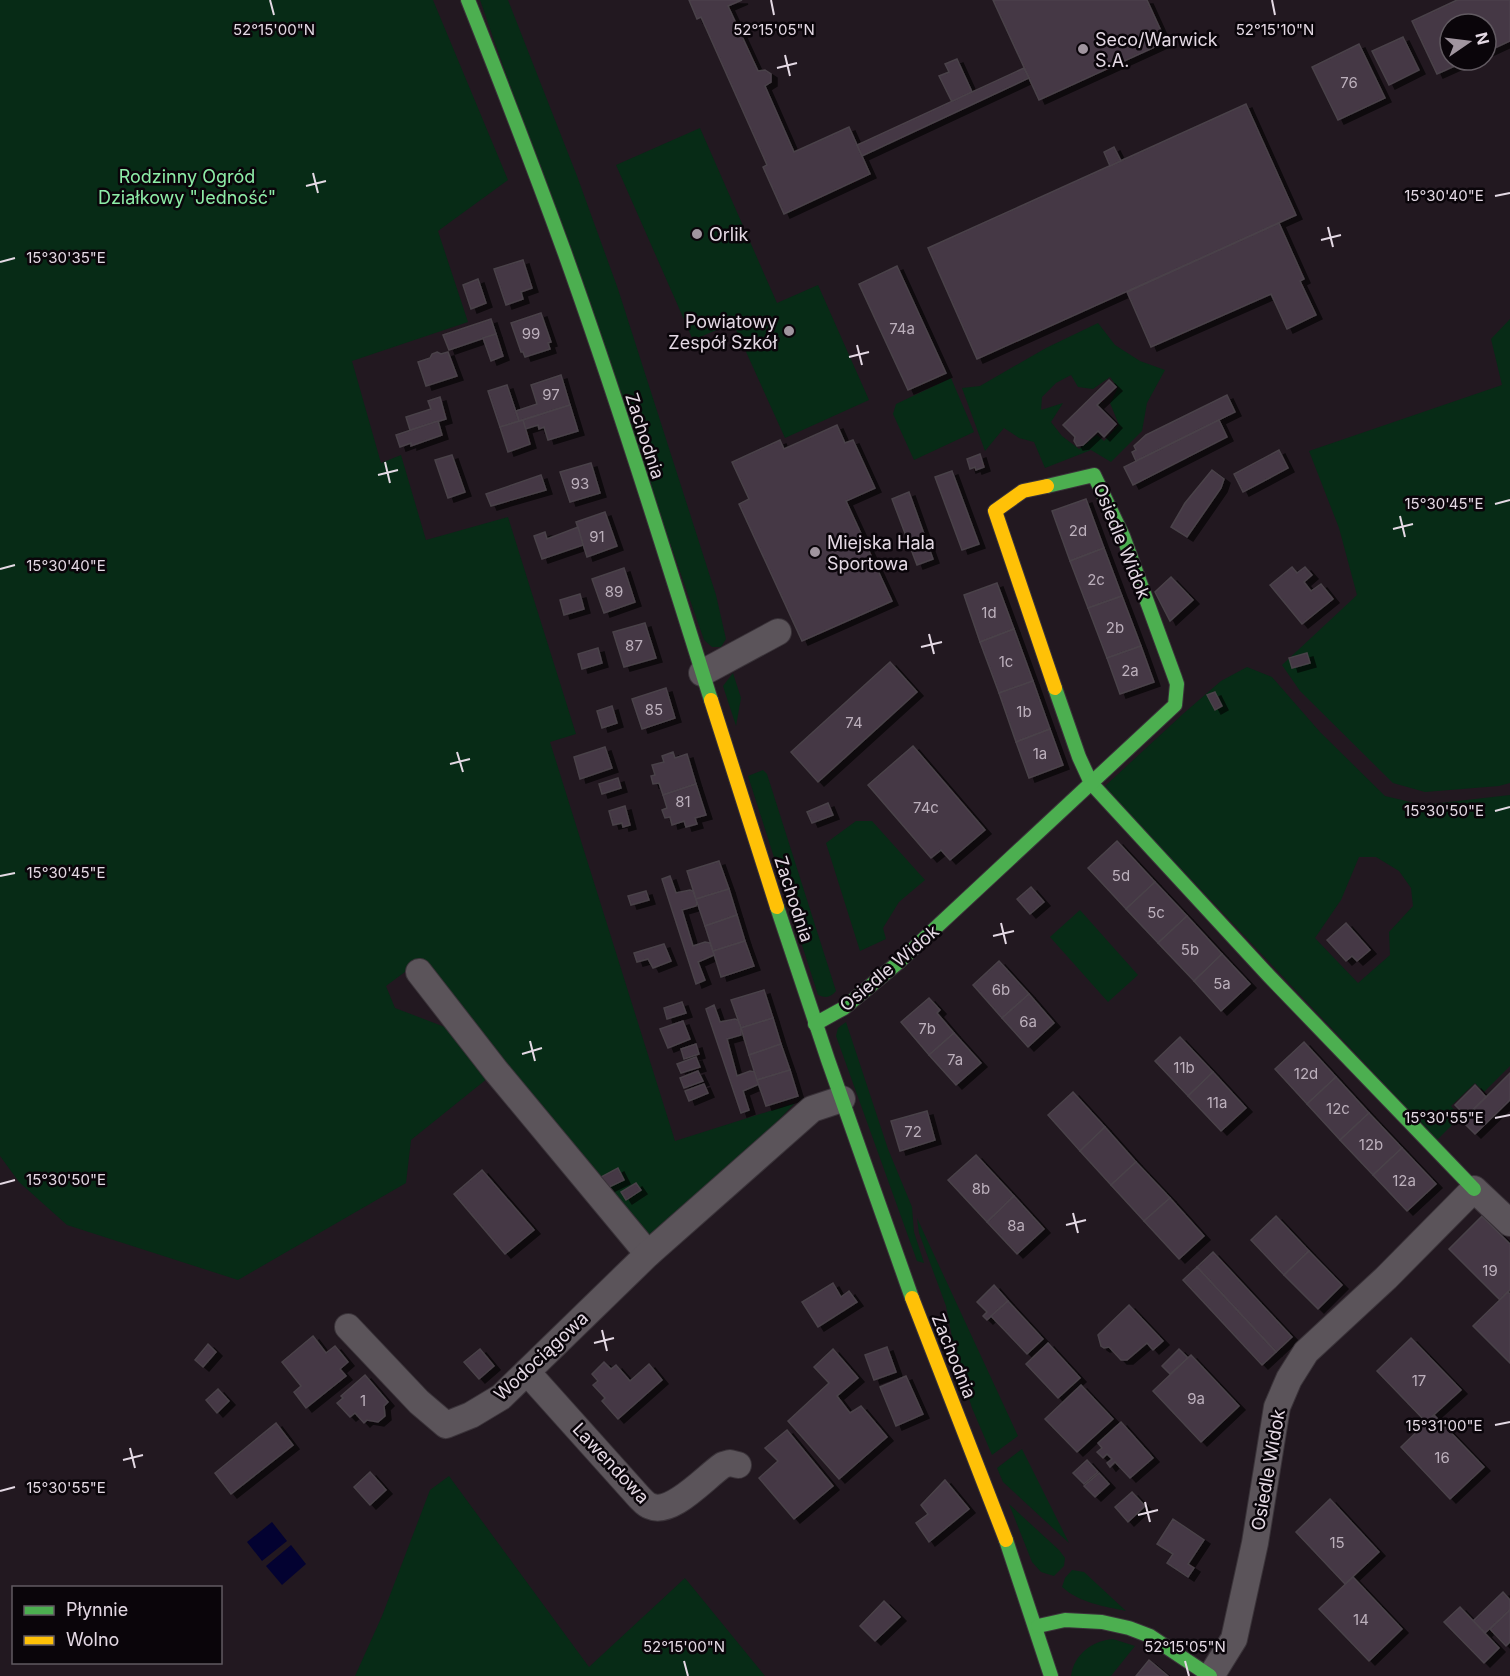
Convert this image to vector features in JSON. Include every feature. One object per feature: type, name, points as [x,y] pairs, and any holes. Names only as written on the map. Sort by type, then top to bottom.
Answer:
[{"type":"street","name":"Zachodnia","points":[[468,0],[538,176],[642,485],[815,1024],[915,1306],[1012,1553],[1038,1626],[1051,1676]]},
{"type":"street","name":"Osiedle Widok","points":[[815,1024],[844,1008],[900,961],[1091,783],[1160,721],[1175,705],[1177,684],[1123,536],[1094,475],[1023,491],[994,511],[1064,713],[1091,783],[1269,976],[1474,1189],[1510,1222]]},
{"type":"street","points":[[702,672],[778,632]]},
{"type":"street","points":[[419,972],[496,1071],[648,1254]]},
{"type":"street","name":"Wodociągowa","points":[[348,1327],[419,1402],[446,1425],[471,1415],[501,1397],[648,1254],[812,1109],[842,1099]]},
{"type":"street","name":"Osiedle Widok","points":[[1210,1676],[1234,1639],[1255,1543],[1277,1407],[1289,1379],[1306,1352],[1386,1278],[1474,1189]]},
{"type":"street","name":"Lawendowa","points":[[527,1372],[649,1506],[659,1508],[670,1505],[681,1499],[723,1465],[730,1463],[738,1465]]},
{"type":"street","points":[[1038,1626],[1065,1620],[1129,1628],[1150,1636],[1210,1676]]},
{"type":"green space","name":"Rodzinny Ogród Działkowy \"Jedność\"","points":[[0,0],[433,0],[508,180],[438,231],[468,322],[352,361],[381,463],[401,455],[426,540],[508,517],[576,734],[550,742],[675,1141],[795,1103],[667,1235],[647,1239],[409,969],[386,986],[395,1008],[450,1029],[493,1074],[411,1140],[406,1183],[238,1280],[67,1225],[19,1182],[0,1156]]},
{"type":"green space","points":[[480,0],[508,0],[577,176],[618,289],[716,595],[726,639],[721,647],[712,647],[704,640]]},
{"type":"green space","points":[[700,128],[777,303],[818,285],[869,400],[785,438],[733,323],[693,340],[616,165]]},
{"type":"green space","points":[[1510,319],[1510,783],[1499,786],[1425,792],[1393,783],[1300,691],[1282,665],[1357,595],[1339,528],[1309,451],[1502,385],[1491,339]]},
{"type":"green space","points":[[1098,323],[1115,345],[1140,361],[1165,370],[1147,403],[1142,431],[1111,462],[1091,450],[1045,468],[1034,442],[1019,438],[1004,428],[985,451],[962,388],[980,386],[1046,348]],"holes":[[[1071,375],[1078,387],[1093,389],[1110,377],[1118,388],[1110,403],[1119,425],[1104,441],[1097,435],[1079,449],[1062,436],[1051,422],[1063,403],[1041,410],[1042,397],[1056,383]]]},
{"type":"green space","points":[[951,378],[974,432],[914,460],[893,414],[896,404]]},
{"type":"green space","points":[[1247,667],[1272,677],[1320,732],[1385,796],[1423,805],[1510,795],[1510,1066],[1484,1092],[1475,1083],[1451,1106],[1460,1117],[1437,1140],[1104,787],[1221,681]],"holes":[[[1359,857],[1376,857],[1399,871],[1411,888],[1413,906],[1389,932],[1390,955],[1358,983],[1315,938],[1341,900]]]},
{"type":"green space","points":[[733,673],[741,698],[736,726],[723,686]]},
{"type":"green space","points":[[763,770],[767,774],[836,991],[828,997],[818,995],[748,776]]},
{"type":"green space","points":[[856,821],[872,821],[925,880],[899,902],[883,928],[886,939],[860,951],[826,843]]},
{"type":"green space","points":[[1080,910],[1138,975],[1108,1002],[1050,937]]},
{"type":"green space","points":[[846,1022],[888,1149],[912,1207],[914,1232],[924,1263],[917,1261],[836,1036],[838,1028]]},
{"type":"green space","points":[[917,1218],[1018,1436],[992,1455],[972,1408],[956,1358],[946,1306],[919,1233]]},
{"type":"green space","points":[[1022,1449],[1069,1543],[1003,1482],[997,1468]]},
{"type":"green space","points":[[449,1476],[589,1667],[685,1578],[765,1676],[355,1676],[382,1616],[430,1490]]},
{"type":"green space","points":[[1009,1504],[1065,1558],[1064,1566],[1054,1576],[1041,1572],[1032,1562]]},
{"type":"green space","points":[[1072,1570],[1084,1572],[1126,1611],[1076,1597],[1062,1587],[1065,1578]]},
{"type":"green space","points":[[1113,1639],[1135,1646],[1111,1676],[1071,1676],[1076,1661],[1085,1650],[1105,1640]]},
{"type":"shaded area","points":[[272,1522],[287,1541],[262,1561],[247,1542]]},
{"type":"shaded area","points":[[291,1545],[306,1564],[282,1585],[266,1566]]},
{"type":"building","points":[[689,0],[742,0],[728,6],[758,71],[765,70],[771,74],[771,82],[765,86],[794,152],[849,127],[870,174],[784,214],[763,167],[767,165],[701,17],[697,19]]},
{"type":"building","name":"Seco/Warwick S.A.","points":[[993,0],[1147,0],[1166,42],[1039,100]]},
{"type":"building","points":[[1457,0],[1510,0],[1510,41],[1498,46],[1498,12],[1438,12],[1438,72],[1441,72],[1437,74],[1412,21]]},
{"type":"building","points":[[1403,37],[1419,70],[1389,85],[1372,51]]},
{"type":"building","points":[[1359,44],[1385,98],[1338,120],[1312,67]]},
{"type":"building","points":[[957,59],[972,92],[952,102],[939,76],[949,72],[945,64]]},
{"type":"building","points":[[1024,68],[1029,78],[862,156],[857,145]]},
{"type":"building","points":[[1246,104],[1296,215],[977,359],[928,248]]},
{"type":"building","points":[[1114,147],[1121,161],[1110,166],[1104,152]]},
{"type":"building","points":[[1279,223],[1304,279],[1300,281],[1316,315],[1287,329],[1271,294],[1151,347],[1127,292]]},
{"type":"building","points":[[523,260],[532,288],[521,292],[523,299],[506,305],[494,269]]},
{"type":"building","points":[[897,266],[946,373],[908,390],[859,284]]},
{"type":"building","points":[[478,279],[486,303],[471,309],[463,285]]},
{"type":"building","points":[[541,313],[551,342],[548,343],[550,349],[525,357],[511,323]]},
{"type":"building","points":[[491,319],[496,334],[449,350],[443,335]]},
{"type":"building","points":[[496,334],[503,356],[491,361],[483,338]]},
{"type":"building","points":[[437,352],[441,354],[448,352],[457,376],[426,386],[418,362],[430,358]]},
{"type":"building","points":[[561,375],[570,405],[519,421],[516,411],[537,404],[531,385]]},
{"type":"building","points":[[1109,380],[1116,387],[1097,405],[1116,424],[1104,437],[1098,431],[1083,445],[1077,446],[1074,441],[1075,437],[1063,425]]},
{"type":"building","points":[[507,385],[519,421],[500,427],[488,391]]},
{"type":"building","points":[[1227,395],[1235,412],[1136,461],[1132,452],[1136,450],[1134,446],[1146,435]]},
{"type":"building","points":[[440,397],[446,419],[410,430],[406,417],[431,409],[428,401]]},
{"type":"building","points":[[570,405],[578,431],[548,440],[544,427],[539,429],[538,425],[525,429],[523,420]]},
{"type":"building","points":[[523,420],[530,444],[508,452],[500,427]]},
{"type":"building","points":[[1219,420],[1227,437],[1133,485],[1124,467]]},
{"type":"building","points":[[438,421],[442,435],[411,446],[411,443],[400,447],[396,435]]},
{"type":"building","name":"Miejska Hala Sportowa","points":[[837,425],[845,443],[853,440],[875,488],[846,501],[892,601],[802,641],[739,504],[749,499],[732,462],[780,440],[784,449]]},
{"type":"building","points":[[1279,450],[1288,468],[1243,492],[1234,474]]},
{"type":"building","points":[[980,454],[984,467],[976,470],[975,467],[970,469],[967,459]]},
{"type":"building","points":[[452,455],[465,492],[448,498],[435,460]]},
{"type":"building","points":[[591,463],[600,493],[570,502],[560,472]]},
{"type":"building","points":[[1212,470],[1224,479],[1221,488],[1187,537],[1171,527],[1185,503]]},
{"type":"building","points":[[952,471],[979,544],[962,550],[935,477]]},
{"type":"building","points":[[541,475],[546,490],[491,506],[486,494]]},
{"type":"building","points":[[909,492],[933,559],[917,565],[892,499]]},
{"type":"building","points":[[1086,499],[1104,548],[1070,561],[1052,511]]},
{"type":"building","points":[[605,512],[617,546],[587,557],[576,522]]},
{"type":"building","points":[[578,527],[583,545],[542,559],[534,536],[545,532],[547,539]]},
{"type":"building","points":[[1104,548],[1122,596],[1088,608],[1070,561]]},
{"type":"building","points":[[1292,567],[1297,573],[1305,567],[1312,575],[1304,582],[1311,591],[1321,584],[1333,599],[1302,624],[1270,585]]},
{"type":"building","points":[[624,568],[635,602],[604,613],[592,579]]},
{"type":"building","points":[[1171,577],[1193,600],[1170,621],[1155,592]]},
{"type":"building","points":[[997,583],[1014,629],[980,642],[964,595]]},
{"type":"building","points":[[580,594],[584,609],[564,615],[560,600]]},
{"type":"building","points":[[1122,596],[1141,646],[1107,658],[1088,608]]},
{"type":"building","points":[[645,623],[656,658],[624,667],[613,632]]},
{"type":"building","points":[[1014,629],[1033,681],[999,693],[980,642]]},
{"type":"building","points":[[1141,646],[1154,682],[1120,694],[1107,658]]},
{"type":"building","points":[[598,648],[602,663],[582,669],[578,654]]},
{"type":"building","points":[[1307,653],[1310,663],[1292,668],[1289,658]]},
{"type":"building","points":[[890,662],[917,692],[818,782],[791,752]]},
{"type":"building","points":[[1033,681],[1050,729],[1016,742],[999,693]]},
{"type":"building","points":[[666,688],[675,718],[642,729],[632,699]]},
{"type":"building","points":[[1215,692],[1222,706],[1215,710],[1207,695]]},
{"type":"building","points":[[612,706],[617,723],[602,728],[597,711]]},
{"type":"building","points":[[1050,729],[1063,765],[1029,778],[1016,742]]},
{"type":"building","points":[[913,746],[985,830],[950,860],[941,850],[931,858],[868,785]]},
{"type":"building","points":[[605,747],[612,768],[580,779],[574,757]]},
{"type":"building","points":[[673,752],[675,758],[687,754],[696,784],[663,795],[659,783],[653,784],[651,776],[655,775],[652,765],[664,762],[662,756]]},
{"type":"building","points":[[618,778],[621,788],[602,794],[599,784]]},
{"type":"building","points":[[696,784],[706,815],[695,818],[697,824],[686,827],[684,821],[672,825],[670,817],[665,818],[662,810],[667,808],[663,795]]},
{"type":"building","points":[[828,803],[833,815],[812,823],[807,812]]},
{"type":"building","points":[[625,806],[630,825],[623,827],[622,823],[613,825],[609,811]]},
{"type":"building","points":[[1117,841],[1155,882],[1126,909],[1088,868]]},
{"type":"building","points":[[719,861],[729,889],[696,899],[687,871]]},
{"type":"building","points":[[670,876],[676,893],[693,891],[697,903],[696,906],[682,910],[693,946],[705,942],[710,943],[714,955],[698,962],[705,980],[696,984],[662,879]]},
{"type":"building","points":[[1155,882],[1187,916],[1158,943],[1126,909]]},
{"type":"building","points":[[1031,887],[1044,902],[1030,914],[1017,899]]},
{"type":"building","points":[[729,889],[737,915],[705,926],[696,899]]},
{"type":"building","points":[[646,891],[649,900],[631,905],[628,896]]},
{"type":"building","points":[[737,915],[745,941],[713,951],[705,926]]},
{"type":"building","points":[[1187,916],[1222,954],[1194,981],[1158,943]]},
{"type":"building","points":[[1346,923],[1370,950],[1357,961],[1352,956],[1346,961],[1327,940]]},
{"type":"building","points":[[745,941],[754,966],[721,977],[713,951]]},
{"type":"building","points":[[664,944],[671,961],[653,968],[648,959],[637,962],[634,953]]},
{"type":"building","points":[[1222,954],[1250,984],[1221,1011],[1194,981]]},
{"type":"building","points":[[999,961],[1029,994],[1002,1018],[973,985]]},
{"type":"building","points":[[764,990],[773,1018],[741,1028],[731,1000]]},
{"type":"building","points":[[1029,994],[1054,1023],[1028,1047],[1002,1018]]},
{"type":"building","points":[[929,998],[940,1010],[937,1013],[954,1033],[929,1055],[901,1022]]},
{"type":"building","points":[[682,1002],[686,1013],[667,1019],[664,1008]]},
{"type":"building","points":[[714,1005],[720,1022],[735,1019],[738,1020],[741,1028],[741,1035],[727,1039],[737,1076],[750,1071],[755,1072],[759,1084],[743,1091],[749,1110],[741,1113],[706,1009]]},
{"type":"building","points":[[773,1018],[781,1044],[749,1055],[741,1028]]},
{"type":"building","points":[[683,1021],[690,1039],[668,1048],[660,1029]]},
{"type":"building","points":[[954,1033],[981,1063],[956,1085],[929,1055]]},
{"type":"building","points":[[1180,1037],[1213,1072],[1188,1096],[1155,1061]]},
{"type":"building","points":[[1304,1042],[1336,1077],[1307,1104],[1275,1069]]},
{"type":"building","points":[[696,1044],[699,1054],[684,1059],[681,1049]]},
{"type":"building","points":[[781,1044],[790,1070],[757,1080],[749,1055]]},
{"type":"building","points":[[696,1057],[700,1067],[681,1073],[677,1064]]},
{"type":"building","points":[[790,1070],[798,1096],[766,1106],[757,1080]]},
{"type":"building","points":[[698,1071],[703,1081],[684,1088],[680,1078]]},
{"type":"building","points":[[1213,1072],[1246,1108],[1221,1131],[1188,1096]]},
{"type":"building","points":[[1510,1073],[1510,1100],[1475,1134],[1462,1121]]},
{"type":"building","points":[[1336,1077],[1369,1113],[1340,1140],[1307,1104]]},
{"type":"building","points":[[704,1084],[708,1093],[689,1101],[685,1091]]},
{"type":"building","points":[[1475,1085],[1486,1097],[1466,1116],[1455,1105]]},
{"type":"building","points":[[1073,1092],[1105,1127],[1080,1151],[1048,1115]]},
{"type":"building","points":[[927,1111],[935,1140],[900,1151],[891,1121]]},
{"type":"building","points":[[1369,1113],[1402,1148],[1373,1175],[1340,1140]]},
{"type":"building","points":[[1105,1127],[1136,1162],[1111,1185],[1080,1151]]},
{"type":"building","points":[[1402,1148],[1436,1184],[1407,1211],[1373,1175]]},
{"type":"building","points":[[976,1155],[1014,1196],[987,1222],[948,1180]]},
{"type":"building","points":[[1136,1162],[1170,1198],[1144,1221],[1111,1185]]},
{"type":"building","points":[[618,1168],[624,1180],[607,1188],[601,1177]]},
{"type":"building","points":[[482,1170],[534,1230],[505,1254],[454,1194]]},
{"type":"building","points":[[636,1183],[641,1190],[626,1200],[621,1192]]},
{"type":"building","points":[[1014,1196],[1044,1229],[1017,1254],[987,1222]]},
{"type":"building","points":[[1170,1198],[1204,1236],[1179,1259],[1144,1221]]},
{"type":"building","points":[[1276,1216],[1309,1251],[1284,1275],[1251,1240]]},
{"type":"building","points":[[1482,1216],[1510,1244],[1510,1290],[1500,1300],[1449,1249]]},
{"type":"building","points":[[1309,1251],[1342,1285],[1318,1309],[1284,1275]]},
{"type":"building","points":[[1213,1252],[1292,1337],[1276,1352],[1197,1267]]},
{"type":"building","points":[[1197,1267],[1276,1352],[1262,1365],[1183,1280]]},
{"type":"building","points":[[833,1283],[841,1297],[849,1291],[857,1302],[818,1327],[802,1302]]},
{"type":"building","points":[[994,1285],[1008,1301],[987,1320],[983,1316],[987,1312],[977,1302]]},
{"type":"building","points":[[1508,1292],[1510,1294],[1510,1363],[1473,1326]]},
{"type":"building","points":[[1008,1301],[1043,1339],[1027,1354],[991,1316]]},
{"type":"building","points":[[1129,1305],[1163,1341],[1153,1350],[1147,1343],[1127,1360],[1121,1360],[1109,1347],[1101,1346],[1098,1335]]},
{"type":"building","points":[[313,1336],[326,1353],[335,1346],[348,1362],[340,1369],[346,1376],[306,1408],[294,1392],[301,1386],[282,1362]]},
{"type":"building","points":[[1411,1338],[1461,1390],[1426,1422],[1377,1371]]},
{"type":"building","points":[[1048,1343],[1080,1378],[1058,1398],[1026,1364]]},
{"type":"building","points":[[208,1344],[216,1352],[203,1367],[195,1360]]},
{"type":"building","points":[[887,1347],[896,1372],[874,1380],[865,1355]]},
{"type":"building","points":[[480,1349],[494,1366],[479,1379],[464,1362]]},
{"type":"building","points":[[833,1349],[858,1378],[837,1396],[850,1413],[861,1406],[887,1437],[839,1479],[788,1421],[829,1383],[814,1367]]},
{"type":"building","points":[[1179,1349],[1188,1358],[1170,1374],[1162,1366]]},
{"type":"building","points":[[1191,1355],[1239,1406],[1201,1442],[1153,1391]]},
{"type":"building","points":[[604,1362],[611,1369],[616,1365],[630,1381],[649,1364],[662,1380],[618,1419],[602,1401],[605,1398],[593,1385],[598,1381],[592,1374]]},
{"type":"building","points":[[365,1375],[388,1402],[384,1406],[385,1416],[378,1422],[367,1420],[364,1423],[355,1413],[350,1417],[337,1403],[343,1398],[341,1396]]},
{"type":"building","points":[[906,1376],[923,1414],[896,1426],[880,1387]]},
{"type":"building","points":[[1081,1385],[1113,1419],[1077,1452],[1045,1419]]},
{"type":"building","points":[[218,1389],[229,1401],[217,1413],[206,1400]]},
{"type":"building","points":[[1434,1415],[1484,1467],[1450,1499],[1401,1447]]},
{"type":"building","points":[[1121,1422],[1153,1458],[1130,1478],[1115,1462],[1110,1467],[1107,1463],[1112,1459],[1107,1454],[1103,1458],[1097,1452],[1102,1448],[1098,1443]]},
{"type":"building","points":[[276,1423],[293,1445],[231,1494],[215,1473]]},
{"type":"building","points":[[787,1430],[833,1486],[794,1519],[759,1478],[778,1461],[765,1448]]},
{"type":"building","points":[[1087,1460],[1098,1472],[1084,1484],[1073,1473]]},
{"type":"building","points":[[370,1472],[386,1490],[370,1505],[354,1487]]},
{"type":"building","points":[[1099,1473],[1109,1484],[1095,1497],[1084,1486]]},
{"type":"building","points":[[945,1480],[969,1509],[929,1542],[916,1523],[928,1514],[921,1505]]},
{"type":"building","points":[[1132,1492],[1145,1506],[1128,1522],[1115,1507]]},
{"type":"building","points":[[1330,1499],[1379,1552],[1345,1584],[1296,1532]]},
{"type":"building","points":[[1173,1519],[1204,1540],[1188,1564],[1194,1568],[1188,1577],[1167,1563],[1173,1554],[1157,1544]]},
{"type":"building","points":[[1353,1577],[1402,1629],[1369,1661],[1319,1609]]},
{"type":"building","points":[[1503,1592],[1510,1600],[1510,1610],[1485,1633],[1473,1621]]},
{"type":"building","points":[[884,1601],[900,1617],[875,1641],[860,1626]]},
{"type":"building","points":[[1460,1607],[1499,1648],[1484,1663],[1444,1622]]},
{"type":"building","points":[[1510,1610],[1510,1642],[1506,1646],[1490,1629]]},
{"type":"building","points":[[1149,1660],[1168,1676],[1136,1676]]},
{"type":"traffic: fast","points":[[468,0],[529,156],[584,307],[711,700]]},
{"type":"traffic: fast","points":[[815,1024],[844,1008],[900,961],[1175,705],[1177,684],[1175,678],[1123,536],[1094,475],[1047,486]]},
{"type":"traffic: fast","points":[[1055,688],[1079,757],[1091,783],[1269,976],[1474,1189]]},
{"type":"traffic: fast","points":[[777,907],[912,1298]]},
{"type":"traffic: fast","points":[[1006,1540],[1051,1676]]},
{"type":"traffic: fast","points":[[1038,1626],[1065,1620],[1102,1622],[1129,1628],[1150,1636],[1210,1676]]},
{"type":"traffic: slow","points":[[1047,486],[1023,491],[995,511],[1055,688]]},
{"type":"traffic: slow","points":[[711,700],[777,907]]},
{"type":"traffic: slow","points":[[912,1298],[1006,1540]]},
{"type":"place","name":"Seco/Warwick S.A.","points":[[1083,49]]},
{"type":"place","name":"Orlik","points":[[697,234]]},
{"type":"place","name":"Powiatowy Zespół Szkół","points":[[789,331]]},
{"type":"place","name":"Miejska Hala Sportowa","points":[[815,552]]}]
